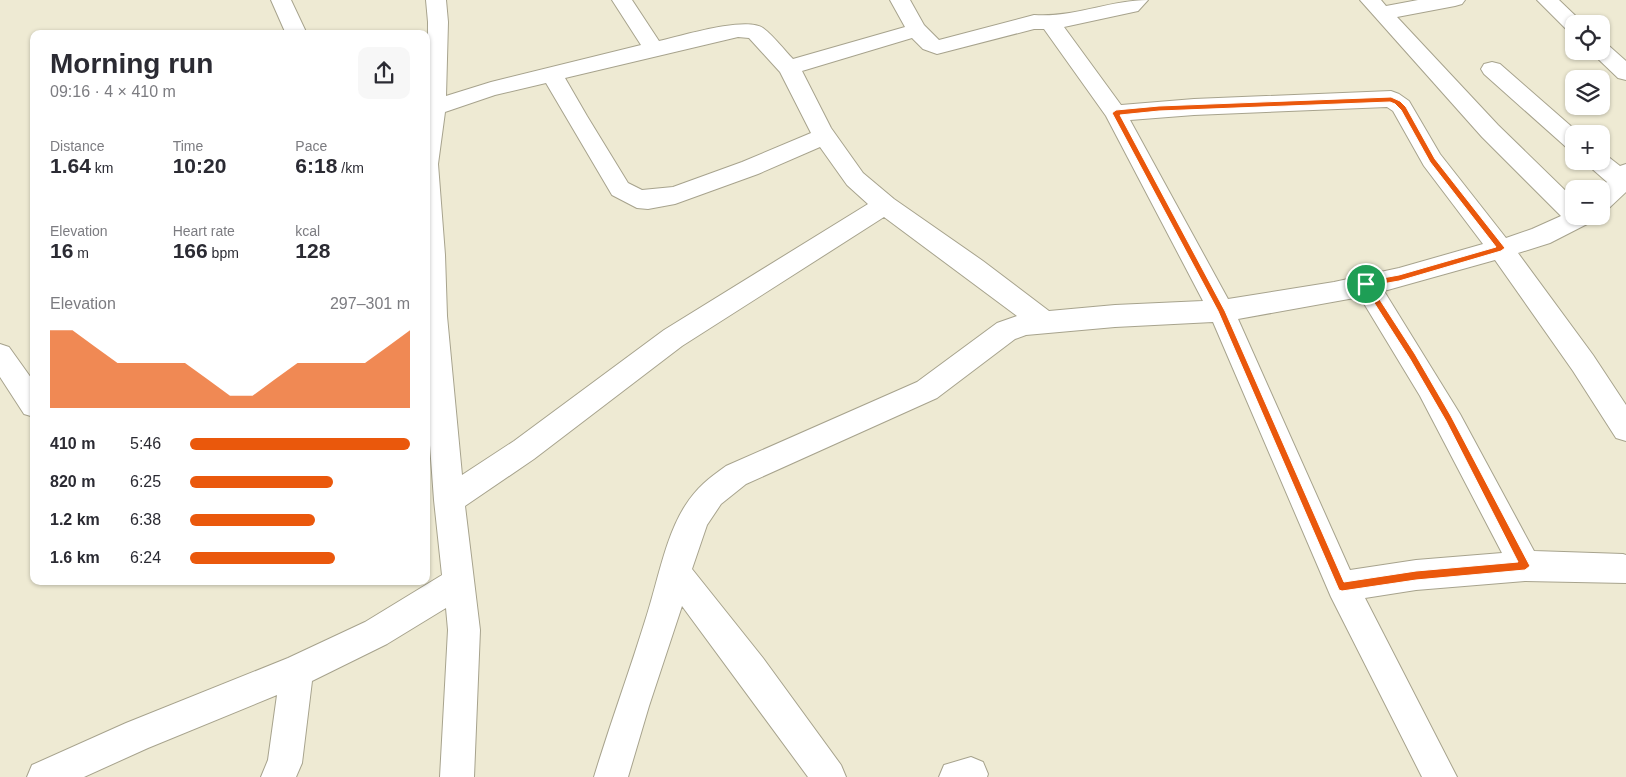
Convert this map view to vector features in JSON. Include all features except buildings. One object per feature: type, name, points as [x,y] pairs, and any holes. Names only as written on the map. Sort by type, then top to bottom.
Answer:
[{"type":"street","points":[[281,0],[295,30]]},
{"type":"street","points":[[430,136],[434,107],[438,22],[436,0]]},
{"type":"street","points":[[622,0],[654,49]]},
{"type":"street","points":[[900,0],[918,30],[929,43],[937,47],[1034,22],[1050,22],[1131,6],[1138,0]]},
{"type":"street","points":[[1376,6],[1455,0]]},
{"type":"street","points":[[1547,0],[1565,16]]},
{"type":"street","points":[[1376,6],[1490,131],[1565,204]]},
{"type":"street","points":[[1050,22],[1116,113],[1221,311],[1342,586],[1440,777]]},
{"type":"street","points":[[434,107],[491,89],[654,49],[744,30],[758,34],[789,68],[825,136],[855,179],[885,205],[959,257],[1046,323]]},
{"type":"street","points":[[789,68],[881,39],[918,30]]},
{"type":"street","points":[[1610,57],[1624,69]]},
{"type":"street","points":[[1492,70],[1565,133]]},
{"type":"street","points":[[553,75],[620,189],[637,199],[655,200],[676,195],[750,168],[825,136]]},
{"type":"street","points":[[1116,113],[1194,107],[1393,100],[1404,109],[1432,160],[1501,248],[1583,363],[1626,428]]},
{"type":"street","points":[[1610,168],[1624,176],[1610,192]]},
{"type":"street","points":[[449,500],[524,450],[673,338],[885,205]]},
{"type":"street","points":[[430,216],[433,255],[430,318],[457,583],[464,630],[457,777]]},
{"type":"street","points":[[611,777],[632,706],[661,622],[675,572],[695,517],[711,494],[722,484],[779,454],[927,390],[1006,331],[1024,324],[1116,316],[1221,311],[1399,278],[1541,236],[1565,223]]},
{"type":"street","points":[[1366,284],[1412,356],[1448,419],[1525,566]]},
{"type":"street","points":[[0,354],[30,399]]},
{"type":"street","points":[[1342,586],[1425,574],[1525,566],[1623,569]]},
{"type":"street","points":[[675,572],[751,670],[829,777]]},
{"type":"street","points":[[44,777],[138,735],[297,670],[376,632],[457,583]]},
{"type":"street","points":[[278,777],[285,763],[297,670]]},
{"type":"route","points":[[1391,99],[1398,102],[1404,109],[1432,160],[1501,248],[1399,278],[1366,284],[1412,356],[1448,419],[1525,566],[1416,575],[1342,586],[1221,311],[1116,113],[1194,107],[1391,99]]}]
